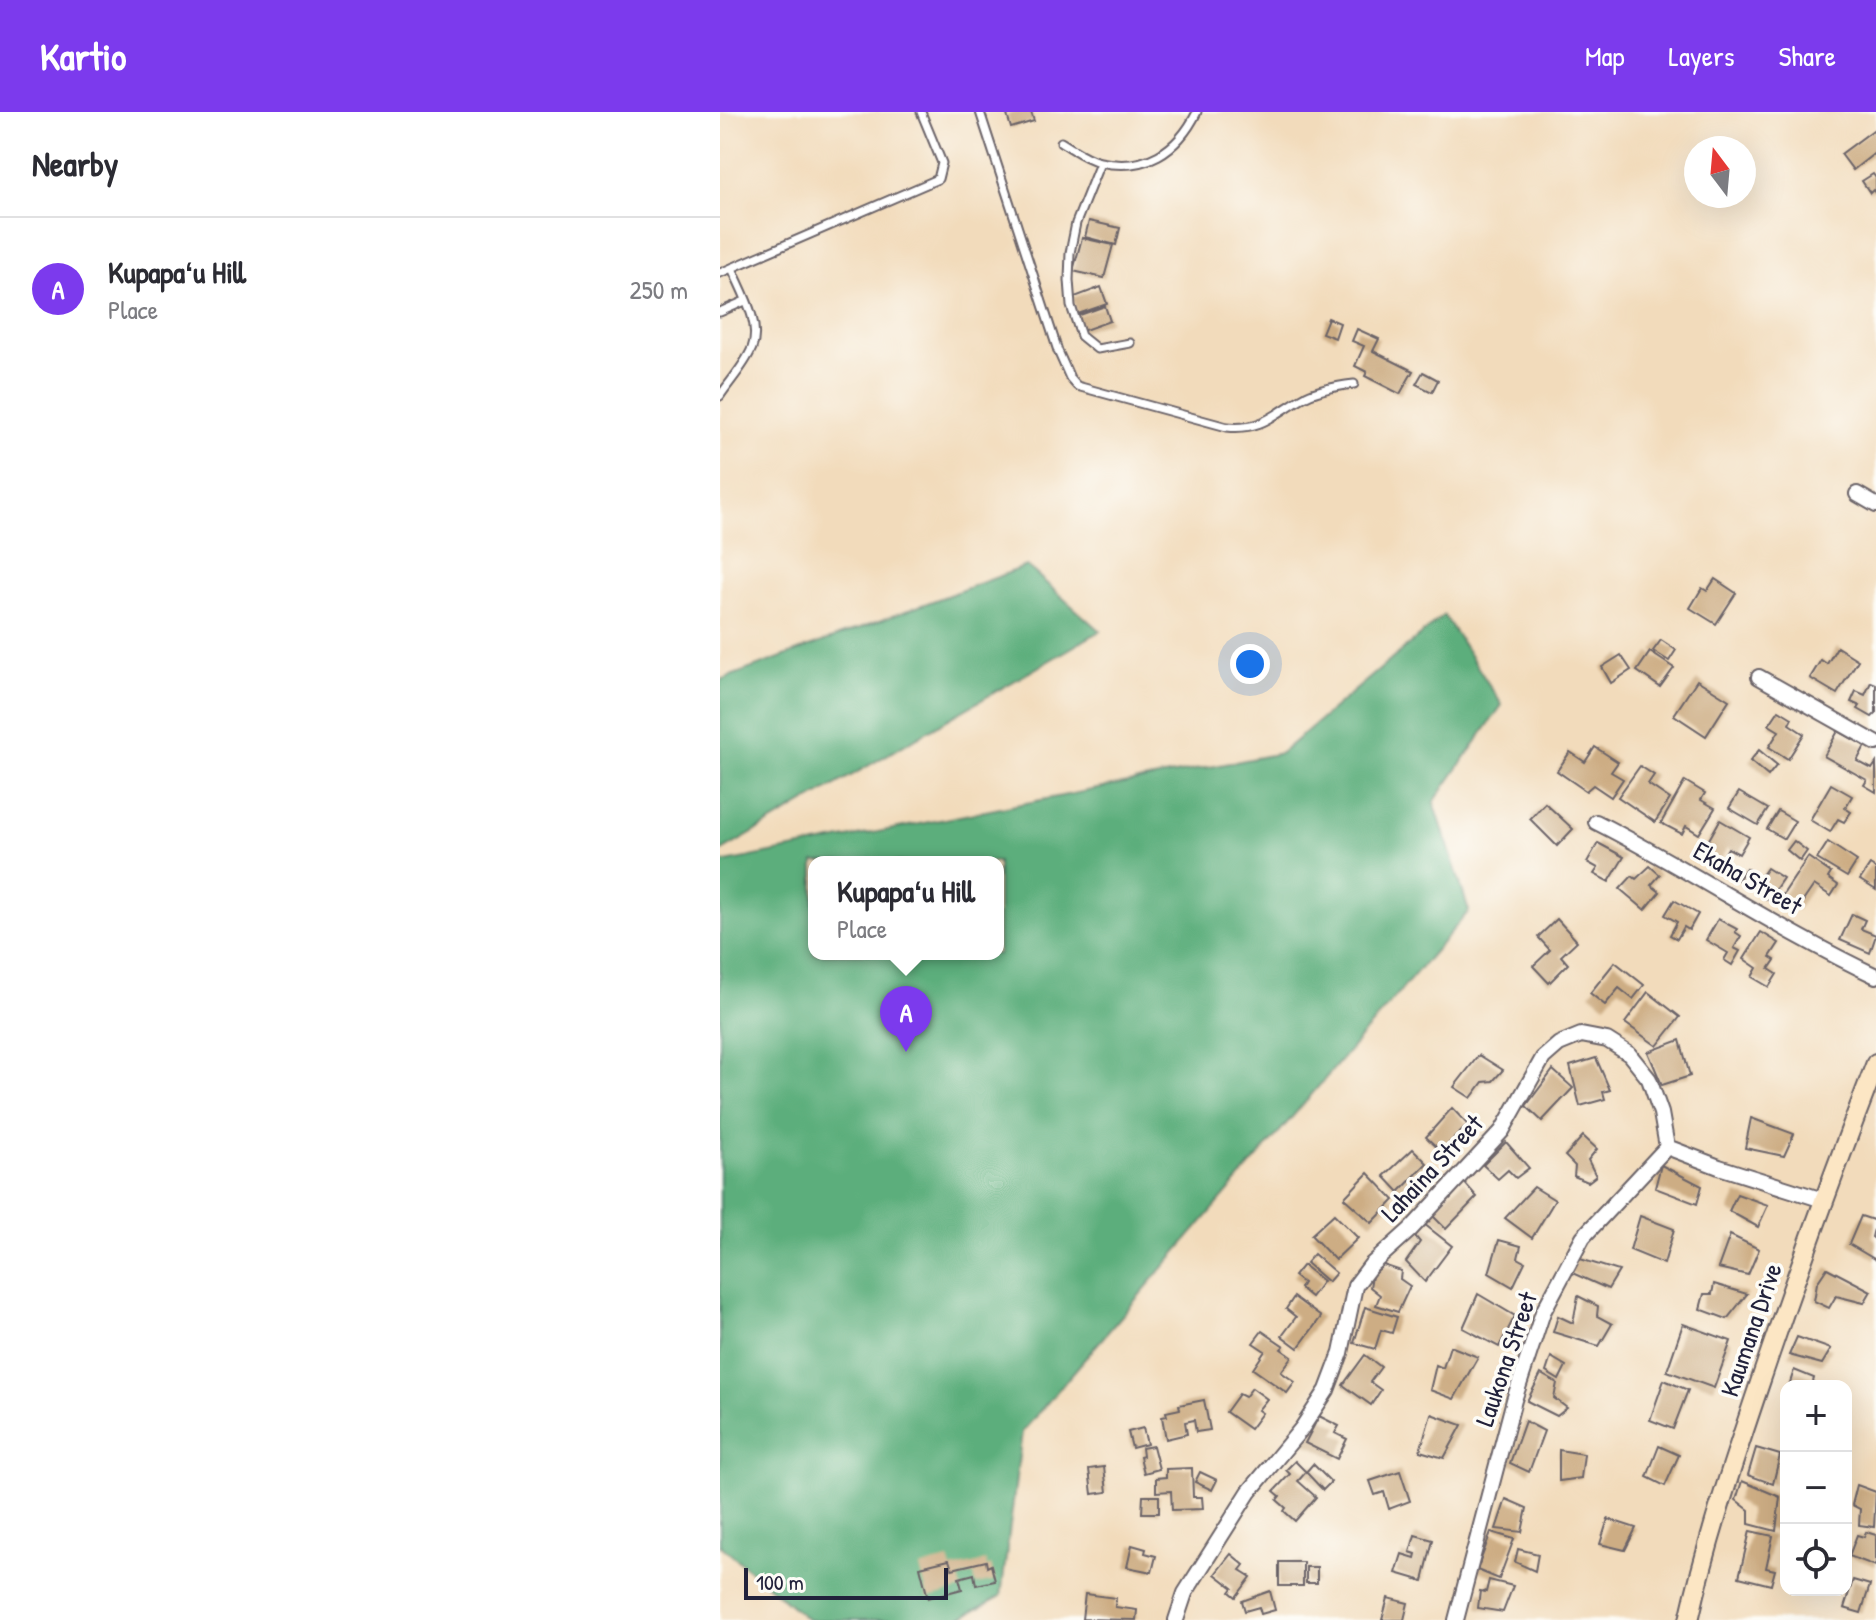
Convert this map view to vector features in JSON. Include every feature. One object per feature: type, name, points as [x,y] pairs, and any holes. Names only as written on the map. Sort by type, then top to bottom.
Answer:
[{"type":"street","points":[[1857,494],[1876,505]]},
{"type":"street","points":[[1759,677],[1876,743]]},
{"type":"street","name":"Ekaha Street","points":[[1596,822],[1658,853],[1840,959],[1876,976]]},
{"type":"street","name":"Lahaina Street","points":[[1176,1620],[1185,1593],[1249,1492],[1302,1428],[1327,1390],[1341,1353],[1355,1286],[1371,1265],[1410,1230],[1502,1131],[1543,1058],[1559,1044],[1581,1035],[1607,1040],[1629,1054],[1649,1079],[1661,1113],[1667,1147]]},
{"type":"street","name":"Kaumana Drive","points":[[1689,1620],[1722,1496],[1823,1200],[1876,1063]]},
{"type":"street","points":[[1667,1147],[1823,1200]]},
{"type":"street","name":"Laukona Street","points":[[1456,1620],[1514,1400],[1543,1312],[1583,1237],[1667,1147]]},
{"type":"lane","points":[[720,273],[938,179],[942,163],[921,112]]},
{"type":"lane","points":[[980,112],[1058,351],[1077,386],[1227,427],[1245,429],[1265,421],[1308,394],[1354,384]]},
{"type":"lane","points":[[1061,142],[1100,163],[1131,164],[1157,158],[1187,132],[1197,112]]},
{"type":"lane","points":[[1100,163],[1076,223],[1070,253],[1071,306],[1081,336],[1097,349],[1130,343]]},
{"type":"lane","points":[[720,396],[752,349],[755,337],[732,268]]},
{"type":"lane","points":[[720,312],[745,301]]},
{"type":"green space","points":[[1027,566],[1100,631],[720,852],[720,680]]},
{"type":"green space","points":[[1444,615],[1502,705],[1434,802],[1469,911],[1022,1432],[1001,1596],[957,1620],[808,1620],[720,1545],[720,863],[1281,753]]},
{"type":"building","points":[[1031,112],[1034,121],[1011,128],[1007,115]]},
{"type":"building","points":[[1876,128],[1876,152],[1853,170],[1841,154]]},
{"type":"building","points":[[1873,174],[1876,194],[1873,190],[1870,193],[1862,181]]},
{"type":"building","points":[[1089,221],[1120,228],[1116,245],[1085,237]]},
{"type":"building","points":[[1082,238],[1113,245],[1104,278],[1073,271]]},
{"type":"building","points":[[1101,287],[1107,304],[1078,314],[1072,298]]},
{"type":"building","points":[[1105,306],[1110,321],[1082,331],[1077,316]]},
{"type":"building","points":[[1328,318],[1340,323],[1335,338],[1322,333]]},
{"type":"building","points":[[1357,329],[1379,339],[1373,351],[1413,371],[1400,394],[1365,376],[1367,372],[1355,366],[1364,346],[1352,341]]},
{"type":"building","points":[[1423,372],[1438,380],[1432,392],[1416,384]]},
{"type":"building","points":[[1715,579],[1736,593],[1716,624],[1690,608],[1702,588],[1707,591]]},
{"type":"building","points":[[1661,640],[1676,650],[1669,661],[1653,651]]},
{"type":"building","points":[[1837,647],[1858,660],[1837,694],[1810,678],[1821,660],[1827,664]]},
{"type":"building","points":[[1650,652],[1674,668],[1660,687],[1637,671]]},
{"type":"building","points":[[1621,655],[1631,670],[1611,683],[1602,667]]},
{"type":"building","points":[[1697,680],[1729,700],[1706,736],[1674,715]]},
{"type":"building","points":[[1871,682],[1876,684],[1876,713],[1872,717],[1851,702],[1856,691],[1865,695]]},
{"type":"building","points":[[1779,710],[1792,718],[1789,724],[1804,734],[1788,759],[1769,747],[1779,731],[1769,725]]},
{"type":"building","points":[[1838,731],[1865,746],[1857,761],[1872,769],[1876,763],[1876,792],[1864,785],[1867,780],[1824,756]]},
{"type":"building","points":[[1595,747],[1618,762],[1611,772],[1623,779],[1611,797],[1593,785],[1586,791],[1557,771],[1570,752],[1585,762]]},
{"type":"building","points":[[1759,750],[1777,765],[1768,776],[1750,761]]},
{"type":"building","points":[[1640,766],[1654,775],[1648,784],[1670,799],[1655,822],[1618,797]]},
{"type":"building","points":[[1685,781],[1705,793],[1701,800],[1715,808],[1699,834],[1686,826],[1682,834],[1661,823]]},
{"type":"building","points":[[1831,784],[1852,796],[1845,808],[1851,812],[1844,822],[1838,819],[1830,832],[1810,820]]},
{"type":"building","points":[[1739,792],[1768,809],[1758,825],[1729,808]]},
{"type":"building","points":[[1545,803],[1573,829],[1557,846],[1530,819]]},
{"type":"building","points":[[1778,811],[1795,821],[1784,839],[1767,829]]},
{"type":"building","points":[[1720,820],[1749,837],[1739,854],[1728,848],[1721,860],[1703,850]]},
{"type":"building","points":[[1794,841],[1807,851],[1800,861],[1787,850]]},
{"type":"building","points":[[1828,842],[1857,861],[1847,877],[1817,859]]},
{"type":"building","points":[[1598,843],[1624,857],[1609,882],[1594,874],[1598,868],[1587,862]]},
{"type":"building","points":[[1808,857],[1831,873],[1828,878],[1838,885],[1831,896],[1814,885],[1797,910],[1780,899]]},
{"type":"building","points":[[1870,865],[1876,869],[1876,890],[1860,880]]},
{"type":"building","points":[[1650,866],[1660,875],[1651,885],[1660,892],[1645,910],[1620,889],[1632,876],[1636,879]]},
{"type":"building","points":[[1746,868],[1760,878],[1767,868],[1783,878],[1768,900],[1738,880]]},
{"type":"building","points":[[1674,900],[1698,914],[1689,930],[1684,927],[1677,939],[1670,935],[1677,922],[1665,915]]},
{"type":"building","points":[[1852,914],[1865,920],[1861,929],[1876,935],[1870,953],[1840,940]]},
{"type":"building","points":[[1557,919],[1577,941],[1561,956],[1568,964],[1549,983],[1533,966],[1550,950],[1538,937]]},
{"type":"building","points":[[1718,919],[1737,929],[1735,932],[1741,936],[1734,948],[1740,951],[1732,965],[1724,960],[1728,953],[1706,940]]},
{"type":"building","points":[[1761,932],[1779,943],[1770,957],[1775,960],[1769,969],[1777,974],[1769,987],[1752,977],[1757,968],[1744,959]]},
{"type":"building","points":[[1615,962],[1644,985],[1633,999],[1619,988],[1605,1005],[1590,993]]},
{"type":"building","points":[[1648,992],[1680,1017],[1657,1046],[1625,1023]]},
{"type":"building","points":[[1680,1040],[1690,1076],[1662,1085],[1648,1052]]},
{"type":"building","points":[[1479,1055],[1503,1070],[1493,1081],[1483,1082],[1471,1098],[1454,1087]]},
{"type":"building","points":[[1596,1058],[1610,1090],[1603,1092],[1605,1099],[1580,1106],[1570,1066]]},
{"type":"building","points":[[1553,1070],[1573,1088],[1542,1121],[1526,1106]]},
{"type":"building","points":[[1452,1108],[1468,1125],[1441,1151],[1426,1137]]},
{"type":"building","points":[[1751,1118],[1794,1134],[1784,1156],[1745,1148]]},
{"type":"building","points":[[1583,1136],[1597,1149],[1588,1160],[1596,1176],[1588,1182],[1574,1176],[1575,1166],[1565,1156]]},
{"type":"building","points":[[1506,1142],[1529,1168],[1516,1178],[1508,1170],[1498,1179],[1483,1165]]},
{"type":"building","points":[[1413,1149],[1427,1163],[1399,1192],[1384,1176]]},
{"type":"building","points":[[1661,1165],[1702,1186],[1697,1204],[1655,1188]]},
{"type":"building","points":[[1368,1173],[1394,1200],[1372,1223],[1344,1198]]},
{"type":"building","points":[[1463,1181],[1477,1197],[1446,1229],[1430,1213]]},
{"type":"building","points":[[1534,1187],[1555,1200],[1532,1238],[1505,1218]]},
{"type":"building","points":[[1737,1194],[1768,1205],[1758,1227],[1729,1211]]},
{"type":"building","points":[[1334,1214],[1358,1238],[1335,1260],[1311,1235]]},
{"type":"building","points":[[1640,1216],[1674,1229],[1664,1264],[1630,1250]]},
{"type":"building","points":[[1861,1216],[1876,1221],[1872,1237],[1876,1240],[1876,1260],[1849,1244]]},
{"type":"building","points":[[1424,1224],[1452,1246],[1425,1282],[1406,1262],[1420,1242],[1415,1236]]},
{"type":"building","points":[[1730,1235],[1759,1249],[1748,1275],[1718,1268]]},
{"type":"building","points":[[1499,1240],[1521,1246],[1518,1258],[1525,1262],[1513,1287],[1489,1273]]},
{"type":"building","points":[[1314,1254],[1336,1273],[1328,1282],[1306,1263]]},
{"type":"building","points":[[1577,1258],[1619,1271],[1608,1289],[1570,1272]]},
{"type":"building","points":[[1303,1265],[1323,1281],[1311,1297],[1300,1288],[1303,1283],[1294,1276]]},
{"type":"building","points":[[1383,1265],[1401,1271],[1400,1279],[1410,1286],[1398,1312],[1376,1305],[1380,1295],[1370,1287],[1372,1276]]},
{"type":"building","points":[[1827,1268],[1871,1291],[1864,1303],[1836,1296],[1829,1308],[1814,1301],[1817,1283]]},
{"type":"building","points":[[1714,1284],[1747,1294],[1727,1319],[1700,1309],[1704,1294],[1712,1294]]},
{"type":"building","points":[[1478,1294],[1515,1316],[1499,1347],[1463,1328]]},
{"type":"building","points":[[1578,1296],[1598,1306],[1597,1316],[1612,1324],[1599,1346],[1553,1332],[1558,1316],[1573,1323]]},
{"type":"building","points":[[1294,1297],[1321,1317],[1298,1348],[1282,1336],[1296,1317],[1286,1309]]},
{"type":"building","points":[[1365,1307],[1397,1317],[1392,1333],[1381,1330],[1375,1349],[1354,1343]]},
{"type":"building","points":[[1683,1324],[1731,1341],[1714,1388],[1667,1371]]},
{"type":"building","points":[[1262,1331],[1284,1346],[1281,1349],[1292,1357],[1281,1372],[1295,1382],[1287,1393],[1253,1369],[1265,1351],[1253,1343]]},
{"type":"building","points":[[1797,1337],[1831,1349],[1822,1364],[1789,1355]]},
{"type":"building","points":[[1450,1346],[1478,1357],[1454,1399],[1430,1390],[1436,1365],[1443,1368]]},
{"type":"building","points":[[1365,1355],[1381,1367],[1370,1382],[1381,1390],[1371,1405],[1343,1385]]},
{"type":"building","points":[[1551,1357],[1566,1366],[1559,1380],[1546,1372]]},
{"type":"building","points":[[1794,1370],[1814,1378],[1814,1380],[1791,1380]]},
{"type":"building","points":[[1541,1374],[1557,1383],[1554,1398],[1567,1408],[1557,1416],[1527,1401]]},
{"type":"building","points":[[1664,1380],[1688,1390],[1673,1429],[1650,1420]]},
{"type":"building","points":[[1252,1388],[1267,1399],[1258,1410],[1262,1413],[1250,1429],[1226,1412],[1239,1394],[1245,1397]]},
{"type":"building","points":[[1204,1400],[1210,1430],[1196,1432],[1194,1420],[1185,1422],[1187,1434],[1166,1439],[1162,1417],[1167,1416],[1166,1412],[1180,1409],[1179,1405]]},
{"type":"building","points":[[1431,1414],[1462,1425],[1444,1458],[1420,1451]]},
{"type":"building","points":[[1319,1416],[1339,1426],[1335,1433],[1347,1439],[1337,1459],[1305,1443]]},
{"type":"building","points":[[1525,1421],[1544,1431],[1529,1472],[1510,1463]]},
{"type":"building","points":[[1143,1428],[1147,1444],[1132,1448],[1128,1432]]},
{"type":"building","points":[[1153,1446],[1159,1469],[1144,1473],[1140,1457],[1143,1456],[1142,1448]]},
{"type":"building","points":[[1659,1446],[1679,1455],[1665,1486],[1647,1477]]},
{"type":"building","points":[[1756,1448],[1780,1455],[1773,1484],[1748,1475]]},
{"type":"building","points":[[1559,1450],[1584,1454],[1581,1478],[1559,1481]]},
{"type":"building","points":[[1295,1461],[1306,1472],[1298,1481],[1316,1497],[1295,1521],[1284,1511],[1286,1508],[1277,1500],[1280,1496],[1274,1491],[1290,1474],[1286,1470]]},
{"type":"building","points":[[1313,1464],[1331,1482],[1323,1490],[1306,1472]]},
{"type":"building","points":[[1104,1467],[1107,1492],[1092,1494],[1089,1469]]},
{"type":"building","points":[[1192,1468],[1193,1497],[1202,1497],[1203,1509],[1172,1510],[1171,1491],[1156,1492],[1156,1478],[1166,1477],[1166,1469]]},
{"type":"building","points":[[1400,1471],[1410,1501],[1389,1509],[1384,1492],[1375,1495],[1370,1481]]},
{"type":"building","points":[[1200,1472],[1217,1480],[1212,1490],[1195,1482]]},
{"type":"building","points":[[1742,1481],[1780,1497],[1776,1531],[1749,1524],[1749,1510],[1736,1500]]},
{"type":"building","points":[[1857,1485],[1876,1492],[1874,1527],[1859,1525],[1860,1509],[1852,1505]]},
{"type":"building","points":[[1143,1496],[1159,1496],[1159,1513],[1142,1513]]},
{"type":"building","points":[[1506,1499],[1527,1508],[1522,1532],[1496,1529]]},
{"type":"building","points":[[1608,1519],[1636,1528],[1625,1550],[1600,1544]]},
{"type":"building","points":[[1750,1531],[1773,1536],[1766,1568],[1775,1570],[1771,1585],[1739,1577]]},
{"type":"building","points":[[1491,1532],[1514,1539],[1499,1579],[1477,1570]]},
{"type":"building","points":[[1866,1532],[1876,1535],[1876,1566],[1852,1557],[1857,1535],[1864,1537]]},
{"type":"building","points":[[1415,1535],[1433,1540],[1423,1581],[1396,1573],[1402,1554],[1415,1558],[1416,1554],[1410,1552]]},
{"type":"building","points":[[1132,1545],[1156,1556],[1152,1572],[1127,1567]]},
{"type":"building","points":[[1518,1549],[1538,1554],[1535,1571],[1515,1562]]},
{"type":"building","points":[[1231,1554],[1244,1565],[1240,1570],[1251,1577],[1236,1597],[1230,1592],[1233,1588],[1215,1574]]},
{"type":"building","points":[[949,1560],[952,1569],[986,1561],[987,1567],[991,1565],[995,1581],[976,1585],[974,1574],[959,1578],[962,1589],[928,1598],[920,1567]]},
{"type":"building","points":[[1279,1562],[1303,1562],[1303,1586],[1279,1586]]},
{"type":"building","points":[[1306,1567],[1317,1567],[1317,1583],[1306,1583]]},
{"type":"building","points":[[1489,1580],[1513,1586],[1503,1612],[1478,1608],[1480,1591],[1486,1592]]},
{"type":"building","points":[[1853,1580],[1870,1585],[1861,1613],[1844,1608],[1848,1596],[1852,1596]]},
{"type":"building","points":[[1270,1591],[1275,1610],[1261,1614],[1259,1607],[1245,1611],[1242,1601]]},
{"type":"building","points":[[1085,1594],[1116,1598],[1115,1607],[1137,1610],[1136,1620],[1082,1619]]},
{"type":"building","points":[[1388,1598],[1408,1603],[1404,1620],[1382,1620]]},
{"type":"place","name":"Kupapaʻu Hill","points":[[906,1052]]}]
